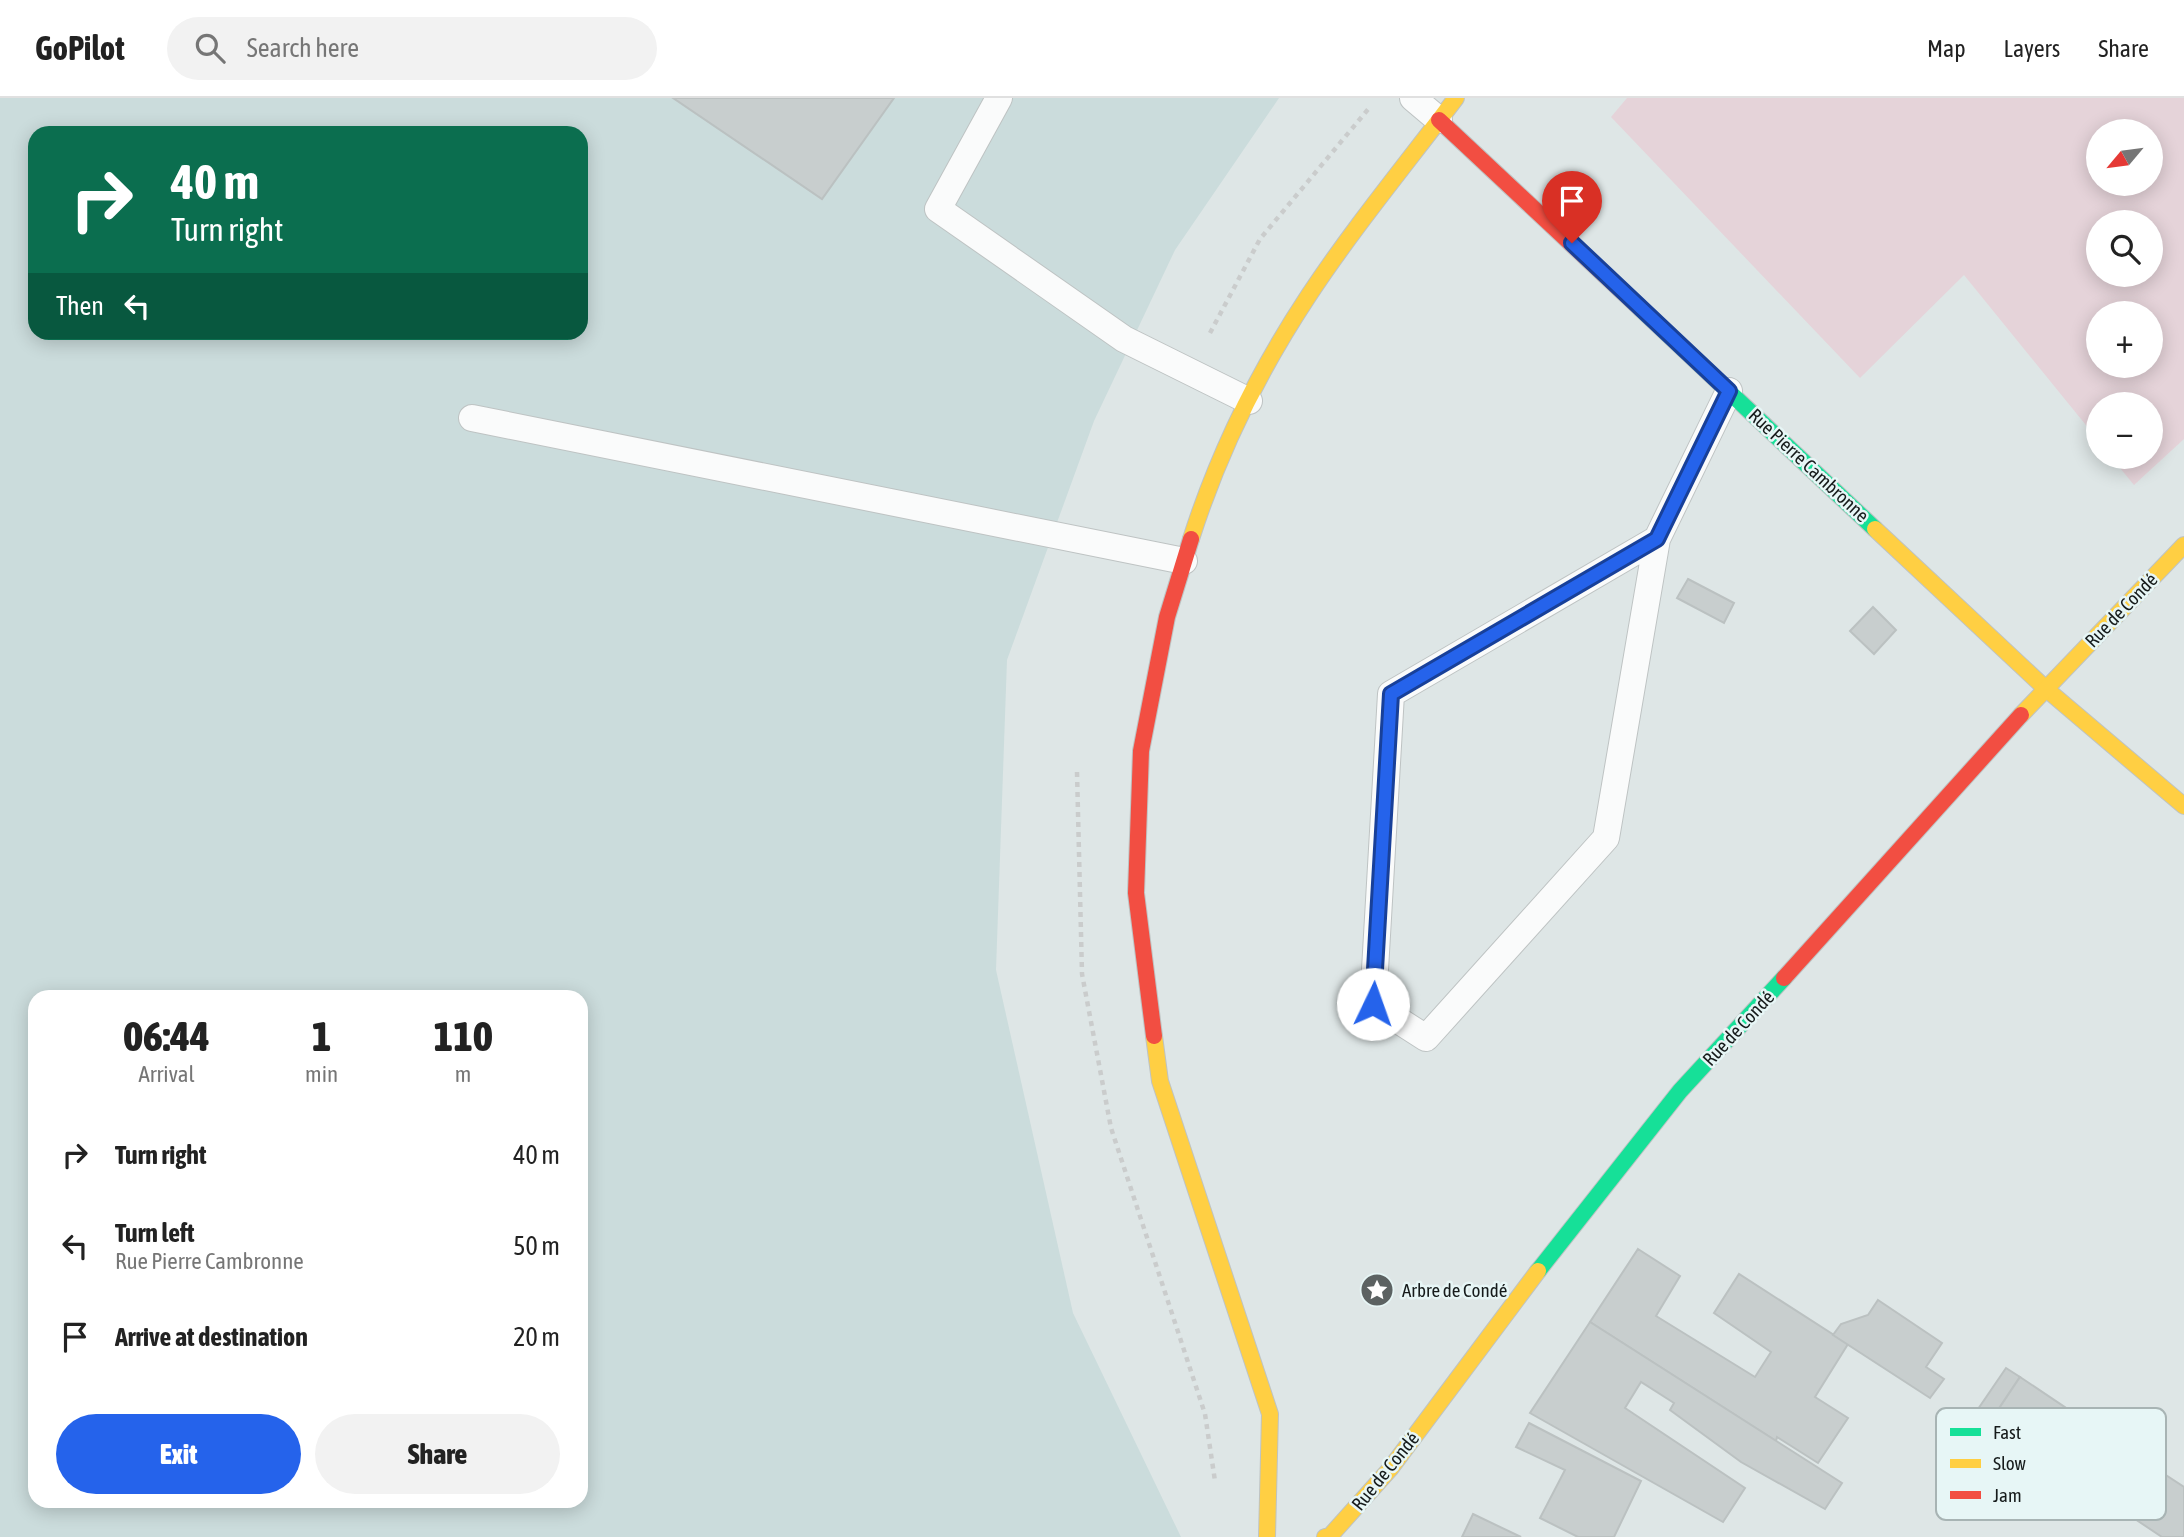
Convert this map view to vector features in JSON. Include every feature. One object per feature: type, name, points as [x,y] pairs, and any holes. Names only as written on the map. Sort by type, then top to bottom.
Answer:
[{"type":"street","points":[[1267,1537],[1271,1478],[1270,1414],[1160,1081],[1136,893],[1141,751],[1167,617],[1206,491],[1250,401],[1309,295],[1455,98]]},
{"type":"street","name":"Rue Pierre Cambronne","points":[[1438,120],[2045,688],[2184,806]]},
{"type":"street","name":"Rue de Condé","points":[[1325,1537],[1330,1536],[1390,1469],[1546,1261],[1680,1091],[1880,874],[2045,688],[2184,545]]},
{"type":"lane","points":[[999,98],[939,209],[1124,339],[1250,401]]},
{"type":"lane","points":[[1413,98],[1438,120]]},
{"type":"lane","points":[[1657,539],[1391,694],[1373,1004],[1426,1038],[1606,838],[1657,539],[1729,391]]},
{"type":"lane","points":[[472,418],[1184,561]]},
{"type":"path","points":[[1189,372],[1260,239],[1377,98]]},
{"type":"shaded area","points":[[0,98],[1279,98],[1175,250],[1094,421],[1007,660],[996,970],[1073,1313],[1181,1537],[0,1537]]},
{"type":"shaded area","points":[[1627,98],[2184,98],[2184,439],[2163,458],[2163,392],[2086,392],[2086,425],[1964,275],[1860,378],[1611,117]]},
{"type":"shaded area","points":[[2121,469],[2151,469],[2134,485]]},
{"type":"building","points":[[673,98],[894,98],[822,199]]},
{"type":"building","points":[[1688,579],[1734,603],[1724,623],[1677,598]]},
{"type":"building","points":[[1873,607],[1896,630],[1874,654],[1850,631]]},
{"type":"building","points":[[1638,1249],[1680,1276],[1656,1316],[1755,1377],[1771,1352],[1714,1313],[1739,1274],[1848,1344],[1815,1397],[1848,1418],[1818,1463],[1777,1437],[1776,1441],[1590,1322]]},
{"type":"building","points":[[1878,1300],[1942,1343],[1926,1367],[1944,1379],[1930,1398],[1833,1335],[1841,1324],[1868,1315]]},
{"type":"building","points":[[1590,1322],[1842,1483],[1825,1509],[1741,1462],[1670,1410],[1674,1403],[1641,1382],[1625,1408],[1745,1488],[1723,1522],[1530,1413]]},
{"type":"building","points":[[2006,1368],[2020,1377],[1999,1408],[1979,1408]]},
{"type":"building","points":[[2020,1377],[2066,1408],[1999,1408]]},
{"type":"building","points":[[1529,1423],[1641,1481],[1614,1537],[1578,1537],[1540,1518],[1565,1470],[1516,1447]]},
{"type":"building","points":[[2166,1475],[2184,1487],[2184,1537],[2162,1537],[2136,1520],[2166,1520]]},
{"type":"building","points":[[1473,1514],[1521,1537],[1462,1537]]},
{"type":"traffic: fast","points":[[1641,309],[1875,529]]},
{"type":"traffic: fast","points":[[1538,1271],[1680,1091],[1784,978]]},
{"type":"traffic: slow","points":[[1191,539],[1227,444],[1257,382],[1291,323],[1344,245],[1456,98]]},
{"type":"traffic: slow","points":[[1875,529],[2045,688],[2184,806]]},
{"type":"traffic: slow","points":[[2021,715],[2184,545]]},
{"type":"traffic: slow","points":[[1154,1036],[1160,1081],[1270,1414],[1267,1537]]},
{"type":"traffic: slow","points":[[1325,1537],[1330,1536],[1390,1469],[1538,1271]]},
{"type":"traffic: jam","points":[[1439,120],[1641,309]]},
{"type":"traffic: jam","points":[[1154,1036],[1136,893],[1141,751],[1167,617],[1191,539]]},
{"type":"traffic: jam","points":[[1784,978],[2021,715]]},
{"type":"place","name":"Arbre de Condé","points":[[1377,1290]]},
{"type":"route","points":[[1373,1004],[1391,694],[1657,539],[1729,391],[1572,243]]}]
